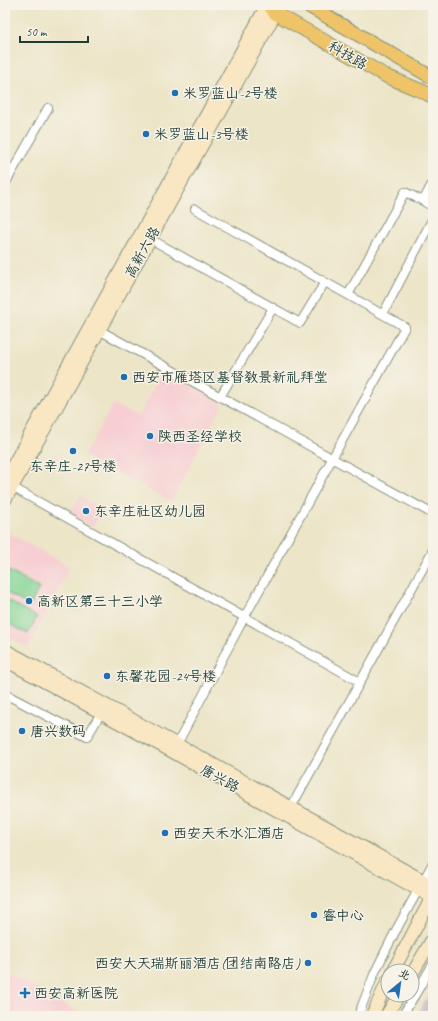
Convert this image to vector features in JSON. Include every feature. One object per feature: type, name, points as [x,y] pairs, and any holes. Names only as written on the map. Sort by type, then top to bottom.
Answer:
[{"type":"main road","name":"科技路","points":[[307,5],[433,78]]},
{"type":"main road","name":"科技路","points":[[273,7],[386,76],[433,97]]},
{"type":"street","name":"高新六路","points":[[5,500],[8,483],[273,7]]},
{"type":"street","points":[[5,184],[48,108]]},
{"type":"street","points":[[423,201],[433,182]]},
{"type":"street","points":[[348,295],[405,192],[433,207]]},
{"type":"street","points":[[175,748],[244,618],[406,327],[195,209]]},
{"type":"street","points":[[382,314],[433,218]]},
{"type":"street","name":"高新六路","points":[[8,483],[100,330],[145,236]]},
{"type":"street","points":[[145,236],[300,323],[325,282]]},
{"type":"street","points":[[220,397],[273,308]]},
{"type":"street","points":[[100,330],[433,514]]},
{"type":"street","points":[[8,483],[244,618],[360,682]]},
{"type":"street","points":[[288,811],[433,550]]},
{"type":"street","name":"唐兴路","points":[[5,650],[288,811],[325,837],[429,891]]},
{"type":"street","name":"唐兴路","points":[[5,660],[102,713],[175,748]]},
{"type":"street","points":[[5,694],[87,737],[102,713]]},
{"type":"street","points":[[397,963],[429,891],[433,863]]},
{"type":"street","points":[[358,1016],[375,972],[395,932],[429,891]]},
{"type":"street","points":[[418,963],[433,938]]},
{"type":"street","points":[[402,1016],[416,995],[433,964]]},
{"type":"street","points":[[372,1016],[380,998]]},
{"type":"street","points":[[386,1016],[394,1003]]},
{"type":"shaded area","name":"陕西圣经学校","points":[[163,370],[223,404],[171,501],[84,456],[113,404],[138,416]]},
{"type":"shaded area","name":"东辛庄社区幼儿园","points":[[80,496],[103,509],[93,527],[69,514]]},
{"type":"shaded area","name":"高新区第三十三小学","points":[[5,531],[70,567],[28,648],[5,635]]},
{"type":"shaded area","name":"西安高新医院","points":[[5,971],[86,1016],[5,1016]]},
{"type":"shaded area","points":[[433,987],[433,1016],[416,1016]]},
{"type":"green space","points":[[9,571],[39,588],[30,606],[5,592],[5,578]]},
{"type":"green space","points":[[5,599],[37,617],[28,634],[5,622]]},
{"type":"place","name":"米罗蓝山-2号楼","points":[[175,93]]},
{"type":"place","name":"米罗蓝山-3号楼","points":[[146,134]]},
{"type":"place","name":"西安市雁塔区基督教景新礼拜堂","points":[[124,377]]},
{"type":"place","name":"陕西圣经学校","points":[[150,436]]},
{"type":"place","name":"东辛庄-27号楼","points":[[73,451]]},
{"type":"place","name":"东辛庄社区幼儿园","points":[[86,511]]},
{"type":"place","name":"高新区第三十三小学","points":[[29,601]]},
{"type":"place","name":"东馨花园-24号楼","points":[[107,676]]},
{"type":"place","name":"唐兴数码","points":[[22,731]]},
{"type":"place","name":"西安天禾水汇酒店","points":[[165,833]]},
{"type":"place","name":"睿中心","points":[[314,915]]},
{"type":"place","name":"西安大天瑞斯丽酒店(团结南路店)","points":[[308,963]]},
{"type":"place","name":"西安高新医院","points":[[25,993]]}]
